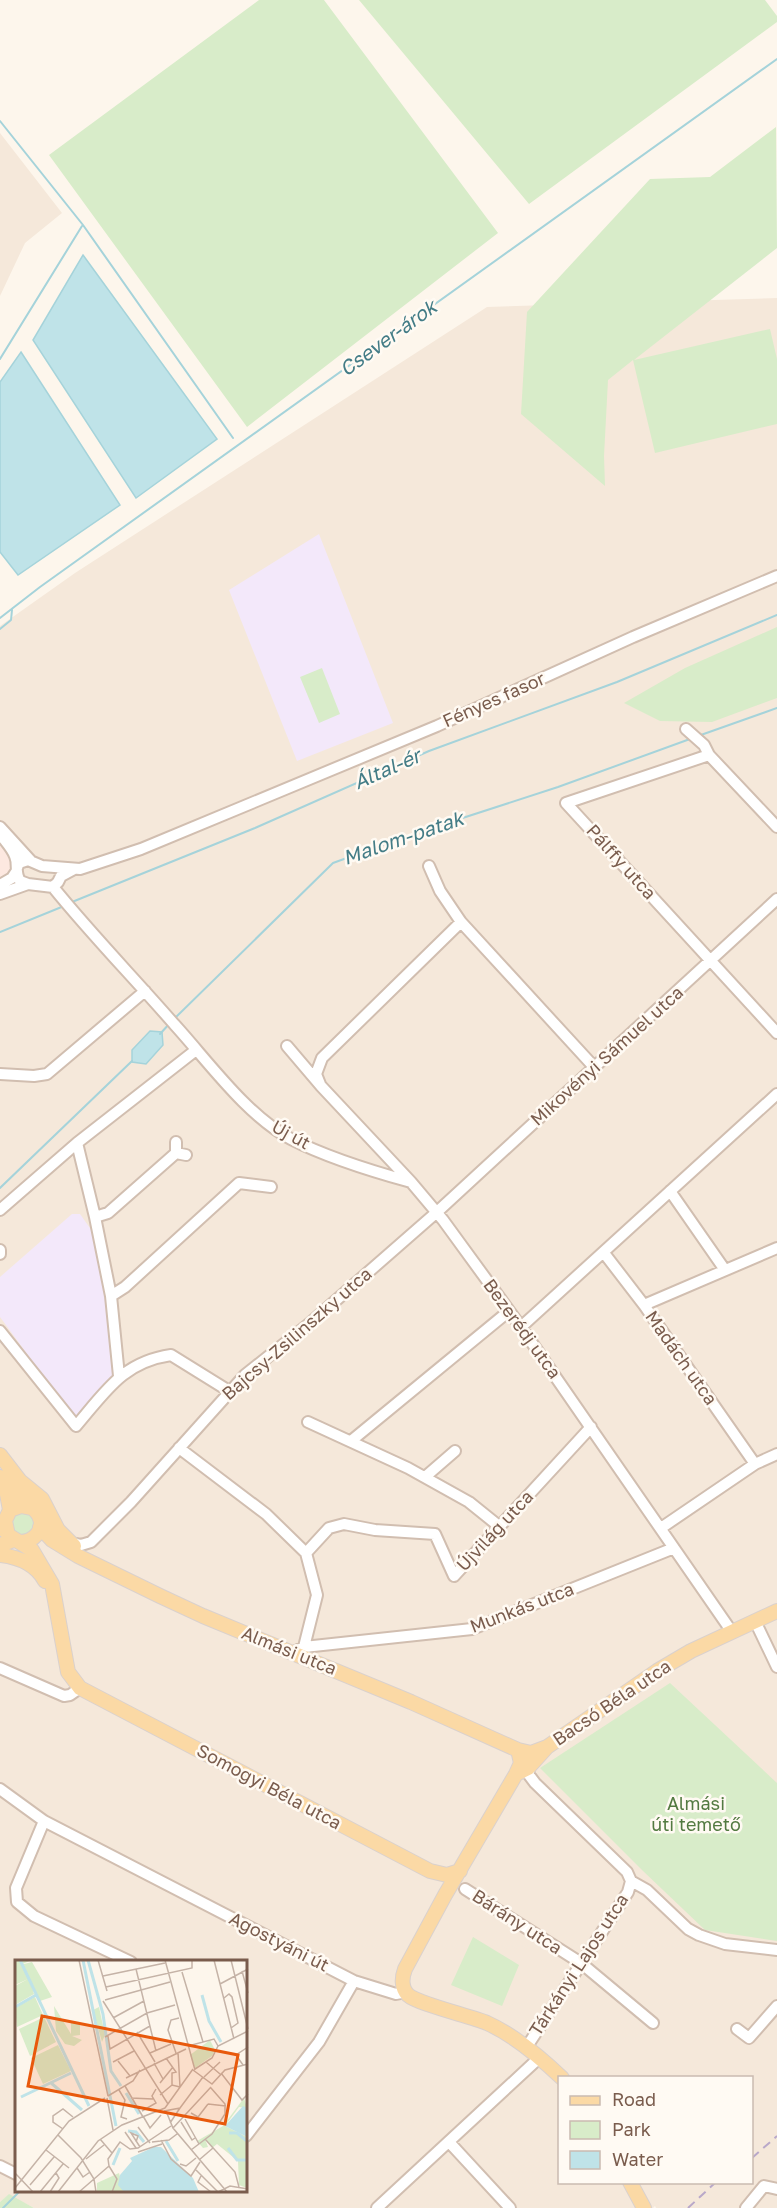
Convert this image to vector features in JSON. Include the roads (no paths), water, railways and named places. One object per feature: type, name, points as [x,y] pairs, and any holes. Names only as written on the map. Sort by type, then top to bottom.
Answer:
[{"type":"main road","points":[[0,1455],[20,1481],[42,1500],[58,1530],[70,1543],[107,1570]]},
{"type":"main road","points":[[0,1462],[16,1491],[39,1516],[40,1527],[31,1540],[0,1545]]},
{"type":"main road","points":[[0,1477],[7,1494],[6,1531],[32,1550],[46,1571],[57,1605],[68,1672],[80,1688]]},
{"type":"main road","points":[[5,1521],[21,1506],[31,1508]]},
{"type":"main road","name":"Almási utca","points":[[40,1527],[52,1540],[78,1556],[203,1616],[298,1650],[518,1750],[531,1753],[547,1747]]},
{"type":"main road","points":[[0,1555],[18,1558],[43,1576],[57,1605]]},
{"type":"main road","name":"Bacsó Béla utca","points":[[406,1992],[403,1982],[405,1969],[445,1895],[522,1771],[547,1747],[657,1671],[691,1651],[777,1611]]},
{"type":"main road","name":"Somogyi Béla utca","points":[[80,1688],[430,1871],[447,1875],[460,1871]]},
{"type":"main road","points":[[518,1750],[522,1771]]},
{"type":"main road","points":[[430,1871],[443,1885],[445,1895]]},
{"type":"main road","name":"Agostyáni út","points":[[406,1992],[414,1999],[490,2025],[526,2048],[560,2076]]},
{"type":"main road","points":[[632,2184],[642,2207]]},
{"type":"street","name":"Fényes fasor","points":[[31,861],[42,866],[74,869],[92,866],[141,849],[437,726],[633,637],[777,576]]},
{"type":"street","points":[[686,729],[777,827]]},
{"type":"street","name":"Pálffy utca","points":[[707,750],[566,802],[777,1033]]},
{"type":"street","points":[[0,827],[31,861]]},
{"type":"street","points":[[0,834],[15,855],[16,870],[20,881],[57,887]]},
{"type":"street","points":[[0,885],[12,878],[22,861],[31,861]]},
{"type":"street","name":"Új út","points":[[53,867],[57,871],[57,887],[75,912],[237,1095],[272,1127],[290,1138],[367,1169],[411,1182]]},
{"type":"street","points":[[429,867],[440,891],[461,922],[595,1068]]},
{"type":"street","name":"Fényes fasor","points":[[57,887],[74,869]]},
{"type":"street","points":[[0,894],[28,884]]},
{"type":"street","name":"Mikovényi Sámuel utca","points":[[436,1212],[777,899]]},
{"type":"street","points":[[321,1086],[316,1074],[322,1058],[461,922]]},
{"type":"street","points":[[0,1074],[34,1076],[47,1074],[145,991]]},
{"type":"street","name":"Bezerédj utca","points":[[286,1046],[436,1212],[521,1327],[732,1632]]},
{"type":"street","points":[[0,1209],[76,1143],[196,1050]]},
{"type":"street","points":[[521,1327],[777,1094]]},
{"type":"street","points":[[76,1143],[95,1217],[111,1296],[119,1376]]},
{"type":"street","points":[[95,1217],[108,1213],[179,1150]]},
{"type":"street","points":[[111,1296],[125,1287],[239,1183],[271,1187]]},
{"type":"street","points":[[670,1191],[726,1270]]},
{"type":"street","name":"Bajcsy-Zsilinszky utca","points":[[91,1542],[179,1448],[229,1390],[309,1324],[436,1212]]},
{"type":"street","points":[[644,1305],[777,1248]]},
{"type":"street","name":"Madách utca","points":[[604,1253],[644,1305],[755,1464]]},
{"type":"street","points":[[351,1441],[509,1311]]},
{"type":"street","points":[[0,1331],[76,1426],[119,1376],[150,1358],[171,1355],[229,1390]]},
{"type":"street","points":[[308,1422],[425,1477],[469,1502],[500,1527]]},
{"type":"street","name":"Újvilág utca","points":[[306,1553],[329,1528],[344,1524],[375,1530],[435,1534],[454,1576],[591,1427]]},
{"type":"street","points":[[179,1448],[266,1514],[306,1553],[317,1595],[298,1650]]},
{"type":"street","points":[[425,1477],[455,1451]]},
{"type":"street","points":[[661,1528],[755,1464],[777,1454]]},
{"type":"street","points":[[70,1543],[81,1545],[91,1542],[90,1558]]},
{"type":"street","name":"Munkás utca","points":[[298,1650],[472,1629],[674,1548]]},
{"type":"street","points":[[755,1621],[777,1667]]},
{"type":"street","points":[[0,1668],[64,1696],[80,1688]]},
{"type":"street","points":[[522,1771],[529,1774],[535,1783],[627,1872],[631,1881],[648,1890],[688,1929],[725,1944],[777,1950]]},
{"type":"street","name":"Agostyáni út","points":[[0,1789],[44,1821],[354,1981],[396,1994],[406,1992]]},
{"type":"street","points":[[44,1821],[16,1888],[17,1902],[34,1916],[127,1960]]},
{"type":"street","name":"Tárkányi Lajos utca","points":[[526,2048],[628,1892],[631,1881]]},
{"type":"street","name":"Bárány utca","points":[[465,1889],[581,1963],[653,2023]]},
{"type":"street","points":[[248,2133],[320,2042],[354,1981]]},
{"type":"street","points":[[737,2029],[749,2038],[777,2006]]},
{"type":"street","points":[[377,2208],[539,2058]]},
{"type":"street","points":[[449,2142],[510,2208]]},
{"type":"street","points":[[0,2166],[15,2174]]},
{"type":"street","points":[[746,2208],[765,2186],[777,2189]]},
{"type":"water","points":[[83,255],[217,439],[136,498],[33,340]]},
{"type":"water","points":[[21,352],[120,505],[18,575],[0,552],[0,382]]},
{"type":"water","points":[[150,1031],[162,1032],[163,1045],[146,1064],[132,1062],[132,1050]]},
{"type":"waterway","name":"Csever-árok","points":[[0,618],[40,587],[777,59]]},
{"type":"waterway","points":[[0,121],[83,225],[233,438]]},
{"type":"waterway","points":[[0,359],[82,226]]},
{"type":"waterway","points":[[0,629],[11,620],[12,610]]},
{"type":"waterway","name":"Által-ér","points":[[72,902],[255,828],[429,751],[617,682],[777,615]]},
{"type":"waterway","name":"Malom-patak","points":[[698,736],[777,708]]},
{"type":"waterway","name":"Malom-patak","points":[[174,1019],[333,863],[407,836],[558,787],[690,739]]},
{"type":"waterway","name":"Által-ér","points":[[0,932],[64,906]]},
{"type":"waterway","name":"Malom-patak","points":[[160,1034],[170,1023]]},
{"type":"waterway","name":"Malom-patak","points":[[0,1188],[132,1061]]},
{"type":"waterway","points":[[3,2208],[18,2193]]},
{"type":"railway","points":[[753,2157],[777,2136]]},
{"type":"railway","points":[[688,2208],[714,2184]]},
{"type":"park label","name":"Almási úti temető","points":[[696,1814]]}]
